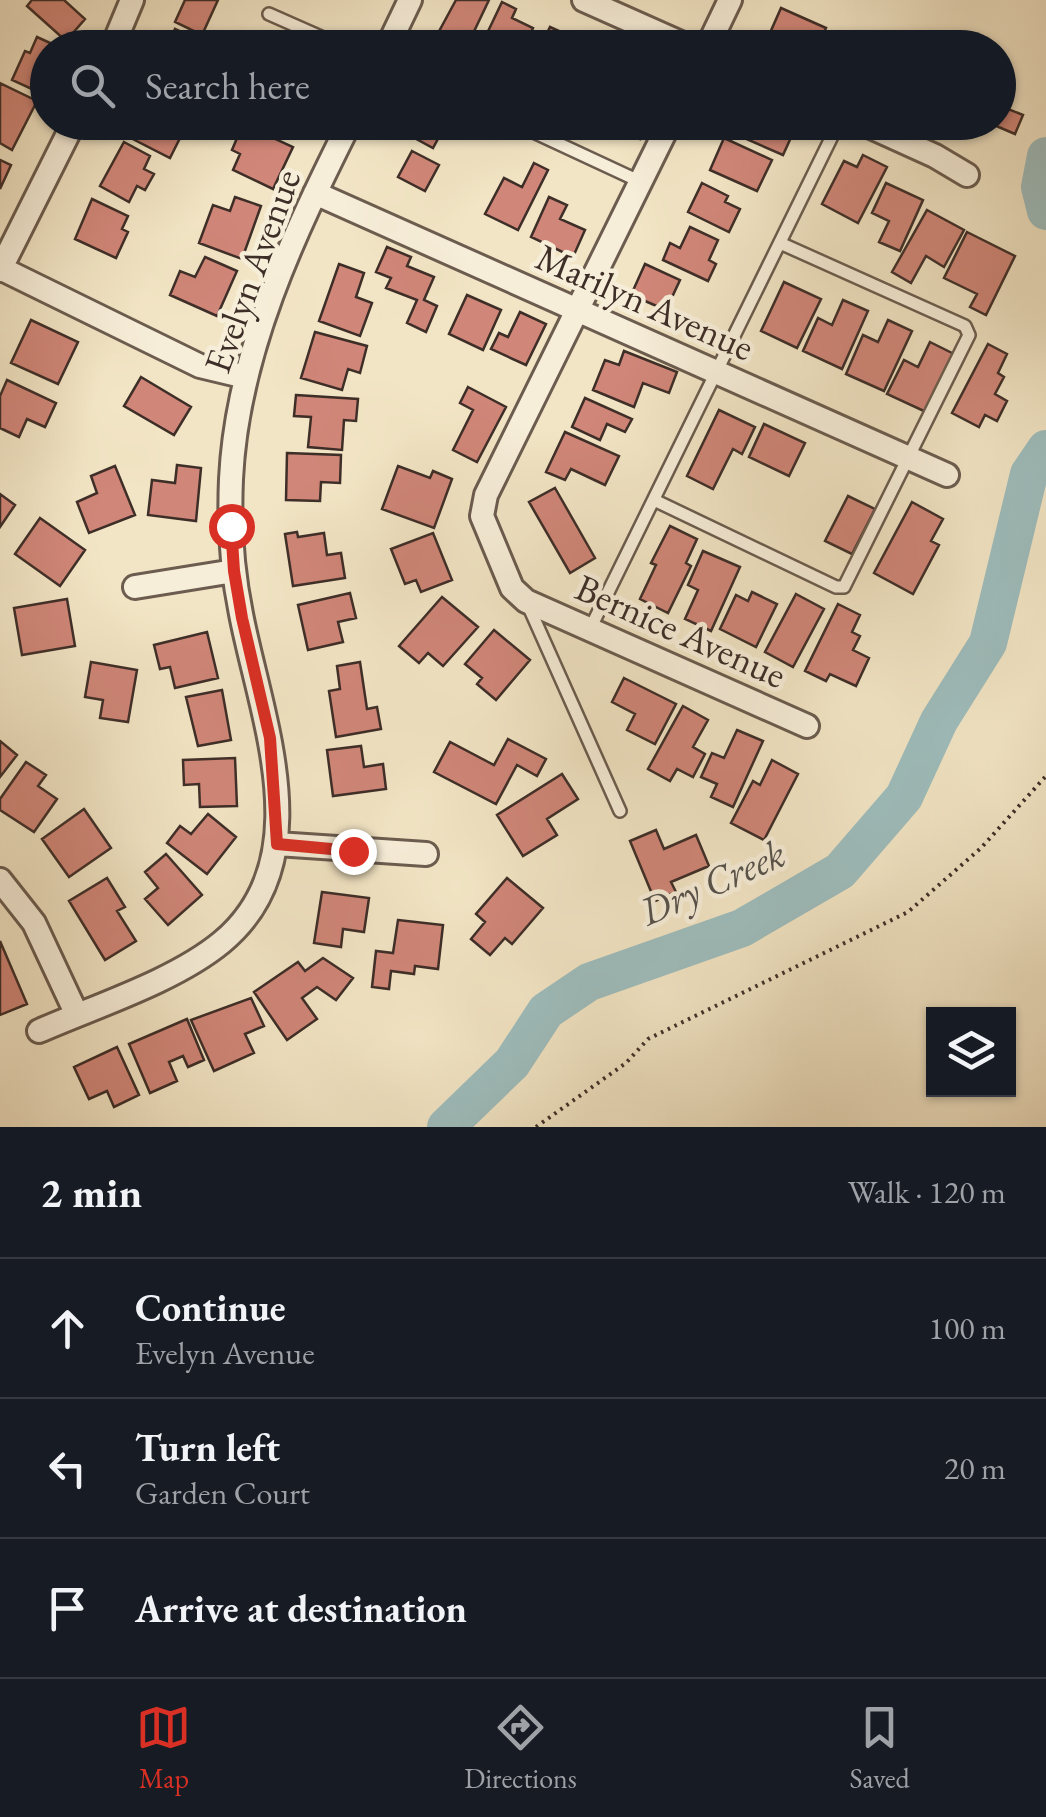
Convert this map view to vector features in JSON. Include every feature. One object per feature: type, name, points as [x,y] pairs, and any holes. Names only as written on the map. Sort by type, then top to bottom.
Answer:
[{"type":"street","points":[[120,30],[132,0]]},
{"type":"street","points":[[396,30],[410,0]]},
{"type":"street","points":[[584,0],[652,30]]},
{"type":"street","points":[[716,30],[730,0]]},
{"type":"street","points":[[65,140],[0,268],[200,366],[246,377]]},
{"type":"street","name":"Evelyn Avenue","points":[[39,1031],[192,964],[224,940],[250,913],[268,880],[277,844],[270,738],[234,571],[231,477],[246,377],[284,262],[341,140]]},
{"type":"street","points":[[526,601],[512,588],[482,516],[486,495],[661,140]]},
{"type":"street","points":[[900,140],[966,175]]},
{"type":"street","name":"Marilyn Avenue","points":[[315,193],[948,475]]},
{"type":"street","points":[[135,588],[234,571]]},
{"type":"street","name":"Bernice Avenue","points":[[526,601],[807,726]]},
{"type":"street","points":[[277,844],[426,854]]},
{"type":"street","points":[[0,880],[34,923],[77,1014]]},
{"type":"lane","points":[[270,14],[306,30]]},
{"type":"lane","points":[[551,140],[641,182]]},
{"type":"lane","points":[[590,629],[830,140]]},
{"type":"lane","points":[[654,500],[836,587],[844,587],[969,335],[966,326],[780,243]]},
{"type":"lane","points":[[526,601],[620,811]]},
{"type":"path","points":[[536,1127],[626,1063],[648,1039],[908,912],[981,848],[1046,776]]},
{"type":"building","points":[[32,0],[64,0],[85,19],[76,30],[54,30],[27,6]]},
{"type":"building","points":[[185,0],[218,0],[204,30],[192,30],[175,22]]},
{"type":"building","points":[[456,0],[489,0],[475,30],[440,30]]},
{"type":"building","points":[[502,2],[516,9],[512,18],[533,28],[532,30],[489,30]]},
{"type":"building","points":[[781,8],[826,28],[825,30],[771,30]]},
{"type":"building","points":[[25,51],[30,53],[30,88],[12,80]]},
{"type":"building","points":[[0,83],[30,98],[30,115],[12,150],[0,143]]},
{"type":"building","points":[[1016,112],[1023,115],[1016,132]]},
{"type":"building","points":[[135,140],[179,140],[170,158]]},
{"type":"building","points":[[236,140],[278,140],[293,147],[273,189],[233,170],[240,154],[232,150]]},
{"type":"building","points":[[418,140],[437,140],[433,148]]},
{"type":"building","points":[[723,140],[772,160],[757,191],[710,170]]},
{"type":"building","points":[[749,140],[790,140],[783,155]]},
{"type":"building","points":[[124,142],[150,156],[144,169],[154,174],[145,190],[137,186],[129,202],[100,186]]},
{"type":"building","points":[[412,151],[439,165],[425,191],[398,177]]},
{"type":"building","points":[[863,155],[887,167],[858,223],[822,204],[844,161],[857,167]]},
{"type":"building","points":[[0,160],[11,165],[0,189]]},
{"type":"building","points":[[534,163],[548,170],[518,230],[485,214],[504,178],[522,187]]},
{"type":"building","points":[[702,183],[728,196],[725,202],[740,209],[729,232],[688,212]]},
{"type":"building","points":[[886,183],[923,200],[900,251],[879,242],[889,221],[872,213]]},
{"type":"building","points":[[235,197],[261,206],[242,259],[199,243],[213,205],[230,211]]},
{"type":"building","points":[[549,197],[567,205],[560,219],[585,230],[573,257],[531,237]]},
{"type":"building","points":[[92,199],[128,216],[122,229],[128,232],[116,258],[75,239]]},
{"type":"building","points":[[927,210],[964,230],[944,267],[926,256],[911,283],[892,272]]},
{"type":"building","points":[[690,227],[718,240],[709,260],[716,264],[708,281],[663,260],[670,243],[680,248]]},
{"type":"building","points":[[967,232],[1015,256],[986,315],[970,307],[977,294],[944,278]]},
{"type":"building","points":[[387,247],[411,257],[407,266],[434,277],[424,300],[437,306],[426,332],[407,323],[417,300],[386,288],[391,278],[376,272]]},
{"type":"building","points":[[205,257],[237,271],[217,316],[170,295],[180,271],[195,277]]},
{"type":"building","points":[[339,264],[364,273],[356,297],[372,303],[360,336],[319,321]]},
{"type":"building","points":[[645,264],[680,280],[666,310],[631,295]]},
{"type":"building","points":[[784,282],[821,299],[797,348],[761,331]]},
{"type":"building","points":[[467,295],[501,310],[483,350],[449,334]]},
{"type":"building","points":[[843,300],[868,311],[842,369],[803,351],[818,318],[832,325]]},
{"type":"building","points":[[520,312],[546,324],[526,365],[491,349],[499,333],[508,337]]},
{"type":"building","points":[[31,320],[78,342],[58,384],[11,363]]},
{"type":"building","points":[[888,320],[912,331],[884,391],[846,374],[863,335],[878,342]]},
{"type":"building","points":[[315,332],[367,346],[360,373],[348,369],[342,390],[301,378]]},
{"type":"building","points":[[930,342],[954,354],[926,412],[887,394],[904,360],[918,367]]},
{"type":"building","points":[[988,344],[1007,354],[998,373],[1004,377],[995,394],[1007,401],[997,421],[985,415],[979,427],[952,413]]},
{"type":"building","points":[[624,351],[677,372],[669,393],[643,383],[634,407],[593,390],[605,360],[619,365]]},
{"type":"building","points":[[141,377],[191,407],[174,435],[124,406]]},
{"type":"building","points":[[7,380],[56,403],[45,427],[27,419],[19,437],[0,428],[0,396]]},
{"type":"building","points":[[468,387],[506,407],[477,462],[453,450],[473,410],[460,403]]},
{"type":"building","points":[[296,395],[358,399],[356,421],[344,420],[342,450],[308,447],[311,417],[294,416]]},
{"type":"building","points":[[585,398],[632,419],[625,432],[607,424],[600,440],[572,427]]},
{"type":"building","points":[[719,410],[755,427],[742,454],[733,449],[713,489],[687,476]]},
{"type":"building","points":[[764,424],[805,443],[789,476],[749,457]]},
{"type":"building","points":[[565,432],[619,456],[605,485],[571,469],[565,480],[546,472]]},
{"type":"building","points":[[287,453],[341,455],[340,483],[321,482],[320,501],[286,500]]},
{"type":"building","points":[[177,465],[201,468],[196,521],[148,515],[152,480],[175,483]]},
{"type":"building","points":[[115,466],[135,515],[89,533],[77,502],[97,493],[91,476]]},
{"type":"building","points":[[398,466],[430,478],[433,471],[452,479],[434,528],[382,509]]},
{"type":"building","points":[[555,488],[595,558],[570,573],[529,502]]},
{"type":"building","points":[[0,494],[15,505],[0,527]]},
{"type":"building","points":[[848,496],[875,509],[852,554],[825,541]]},
{"type":"building","points":[[912,502],[943,519],[931,541],[939,545],[913,594],[874,573]]},
{"type":"building","points":[[40,518],[85,550],[60,586],[15,554]]},
{"type":"building","points":[[670,526],[697,539],[686,563],[691,566],[668,613],[640,599],[656,565],[651,563]]},
{"type":"building","points":[[297,532],[298,537],[324,533],[327,555],[341,553],[345,578],[293,586],[285,534]]},
{"type":"building","points":[[433,533],[452,580],[421,592],[416,580],[405,584],[391,549]]},
{"type":"building","points":[[703,551],[740,567],[711,631],[685,619],[698,590],[688,585]]},
{"type":"building","points":[[752,592],[777,604],[756,647],[720,629],[736,595],[748,601]]},
{"type":"building","points":[[350,593],[356,618],[338,622],[343,642],[308,650],[298,605]]},
{"type":"building","points":[[796,594],[824,609],[793,667],[765,652]]},
{"type":"building","points":[[442,597],[478,627],[443,666],[428,653],[419,663],[399,646]]},
{"type":"building","points":[[67,599],[75,646],[22,655],[14,608]]},
{"type":"building","points":[[838,604],[860,615],[852,632],[860,636],[853,650],[869,658],[856,686],[830,674],[826,681],[805,671]]},
{"type":"building","points":[[494,630],[530,660],[496,700],[477,684],[482,678],[465,664]]},
{"type":"building","points":[[207,632],[218,678],[175,688],[170,667],[160,669],[154,645]]},
{"type":"building","points":[[91,662],[137,670],[128,722],[100,718],[103,700],[85,697]]},
{"type":"building","points":[[360,662],[367,709],[377,707],[381,729],[336,737],[329,691],[340,689],[337,666]]},
{"type":"building","points":[[624,678],[676,704],[655,744],[627,730],[635,714],[612,702]]},
{"type":"building","points":[[222,690],[231,740],[198,746],[186,697]]},
{"type":"building","points":[[683,706],[708,720],[693,747],[705,754],[693,777],[677,769],[670,781],[648,769]]},
{"type":"building","points":[[737,730],[763,741],[733,807],[711,797],[717,784],[701,777],[712,753],[724,758]]},
{"type":"building","points":[[508,739],[546,759],[537,776],[517,765],[496,804],[434,772],[450,742],[494,765]]},
{"type":"building","points":[[0,741],[17,755],[0,777]]},
{"type":"building","points":[[361,746],[364,767],[383,764],[386,789],[333,796],[327,750]]},
{"type":"building","points":[[235,758],[237,806],[200,807],[199,784],[184,785],[183,760]]},
{"type":"building","points":[[772,760],[798,774],[764,840],[731,823],[753,781],[760,785]]},
{"type":"building","points":[[26,762],[46,775],[38,786],[57,799],[34,832],[0,810],[0,799]]},
{"type":"building","points":[[562,774],[578,799],[547,819],[557,835],[523,856],[497,815]]},
{"type":"building","points":[[84,809],[111,848],[69,877],[42,839]]},
{"type":"building","points":[[208,814],[236,837],[207,874],[167,843],[180,826],[191,834]]},
{"type":"building","points":[[656,830],[664,849],[696,835],[709,866],[671,882],[676,892],[655,901],[630,841]]},
{"type":"building","points":[[166,854],[202,895],[168,925],[145,899],[158,888],[145,872]]},
{"type":"building","points":[[107,878],[125,907],[117,911],[136,941],[105,960],[69,901]]},
{"type":"building","points":[[507,878],[543,908],[512,944],[505,938],[490,955],[471,939],[485,922],[476,914]]},
{"type":"building","points":[[322,892],[369,898],[364,932],[343,929],[341,947],[314,943]]},
{"type":"building","points":[[398,920],[443,925],[438,969],[415,966],[414,974],[391,971],[389,989],[372,987],[376,951],[393,953]]},
{"type":"building","points":[[0,941],[27,1004],[0,1015]]},
{"type":"building","points":[[323,958],[353,978],[336,1000],[317,987],[302,998],[317,1019],[287,1040],[254,992],[298,962],[305,971]]},
{"type":"building","points":[[251,998],[264,1026],[245,1034],[254,1053],[214,1071],[191,1020]]},
{"type":"building","points":[[187,1019],[204,1060],[188,1067],[183,1056],[169,1062],[177,1081],[150,1093],[129,1044]]},
{"type":"building","points":[[117,1047],[139,1095],[114,1107],[107,1091],[89,1099],[74,1067]]},
{"type":"waterway","name":"Dry Creek","points":[[1046,156],[1040,187],[1046,211]]},
{"type":"waterway","name":"Dry Creek","points":[[446,1127],[512,1063],[546,1011],[589,982],[742,928],[840,871],[904,797],[939,721],[988,643],[1029,474],[1046,449]]},
{"type":"route","points":[[231,526],[242,618],[270,738],[277,844],[353,851]]}]
